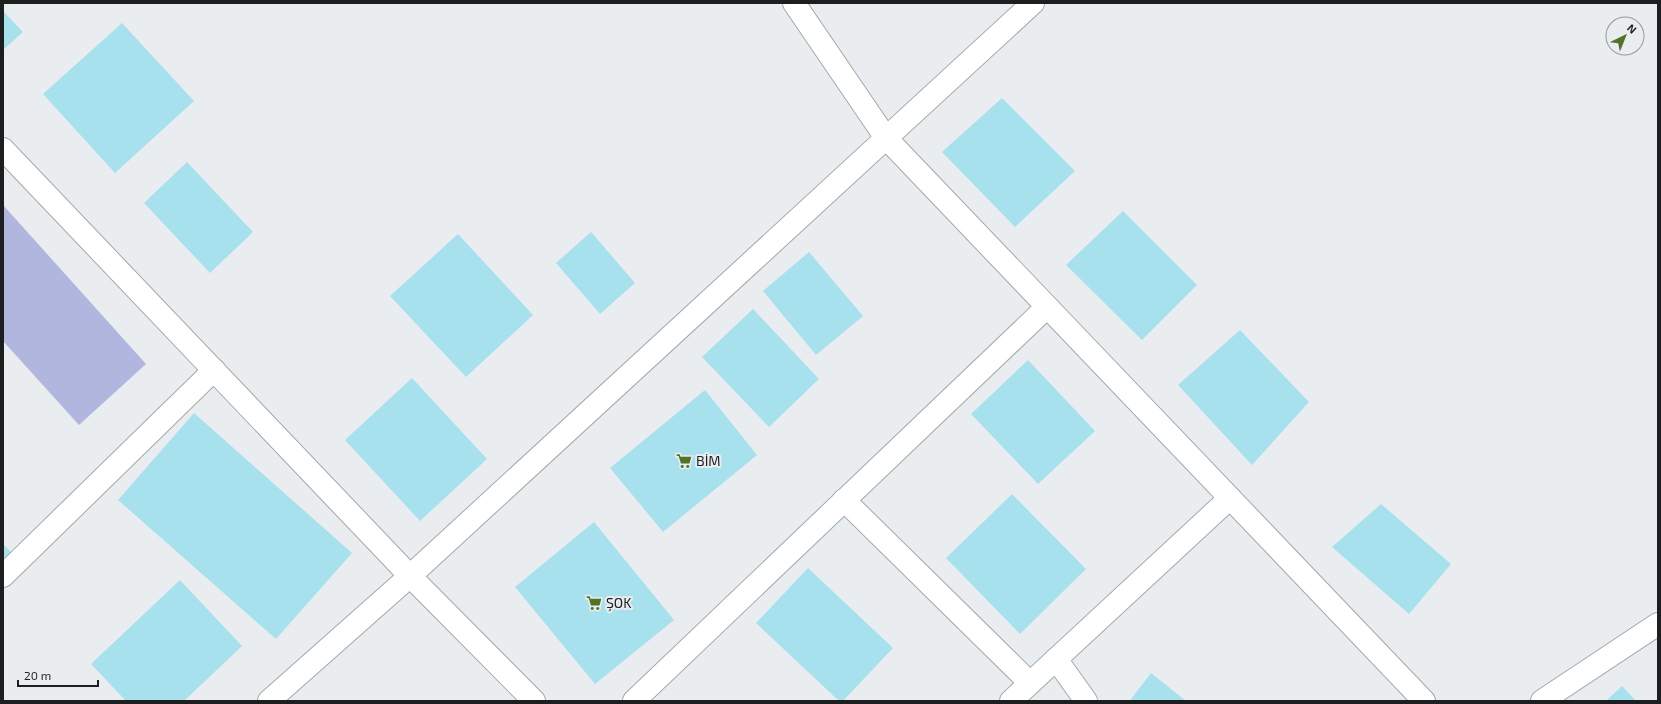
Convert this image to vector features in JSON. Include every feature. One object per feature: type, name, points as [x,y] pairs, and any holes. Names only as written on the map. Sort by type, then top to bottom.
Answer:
[{"type":"street","points":[[794,3],[886,138],[1424,701]]},
{"type":"street","points":[[268,701],[410,576],[1033,3]]},
{"type":"street","points":[[3,149],[410,576],[534,701]]},
{"type":"street","points":[[634,701],[1047,306]]},
{"type":"street","points":[[3,576],[214,370]]},
{"type":"street","points":[[1011,701],[1230,498]]},
{"type":"street","points":[[844,500],[1030,683]]},
{"type":"street","points":[[1542,701],[1658,624]]},
{"type":"street","points":[[1056,659],[1086,701]]},
{"type":"shaded area","points":[[3,205],[146,364],[79,425],[3,341]]},
{"type":"building","points":[[3,11],[23,32],[3,50]]},
{"type":"building","points":[[122,23],[194,101],[115,173],[43,94]]},
{"type":"building","points":[[1002,98],[1075,171],[1015,227],[942,152]]},
{"type":"building","points":[[187,162],[253,232],[210,273],[144,203]]},
{"type":"building","points":[[1123,211],[1197,285],[1142,340],[1066,265]]},
{"type":"building","points":[[591,232],[635,283],[600,314],[556,263]]},
{"type":"building","points":[[458,234],[533,315],[466,377],[390,296]]},
{"type":"building","points":[[809,252],[863,316],[816,355],[763,291]]},
{"type":"building","points":[[753,309],[819,379],[769,427],[702,357]]},
{"type":"building","points":[[1240,330],[1309,402],[1252,465],[1178,385]]},
{"type":"building","points":[[1028,360],[1095,431],[1038,484],[971,414]]},
{"type":"building","points":[[412,378],[487,459],[420,521],[345,440]]},
{"type":"building","name":"BİM","points":[[705,390],[757,455],[663,532],[610,468]]},
{"type":"building","points":[[194,413],[352,553],[276,639],[118,500]]},
{"type":"building","points":[[1012,494],[1086,569],[1020,634],[946,558]]},
{"type":"building","points":[[1381,504],[1451,564],[1409,614],[1332,547]]},
{"type":"building","name":"ŞOK","points":[[594,522],[674,620],[595,684],[515,587]]},
{"type":"building","points":[[3,544],[15,556],[3,567]]},
{"type":"building","points":[[808,568],[893,648],[843,701],[839,701],[756,623]]},
{"type":"building","points":[[180,580],[242,646],[184,701],[126,701],[91,664]]},
{"type":"building","points":[[1151,673],[1186,701],[1133,701],[1131,699]]},
{"type":"building","points":[[1622,686],[1636,701],[1606,701]]},
{"type":"place","name":"BİM","points":[[684,461]]},
{"type":"place","name":"ŞOK","points":[[594,603]]}]
